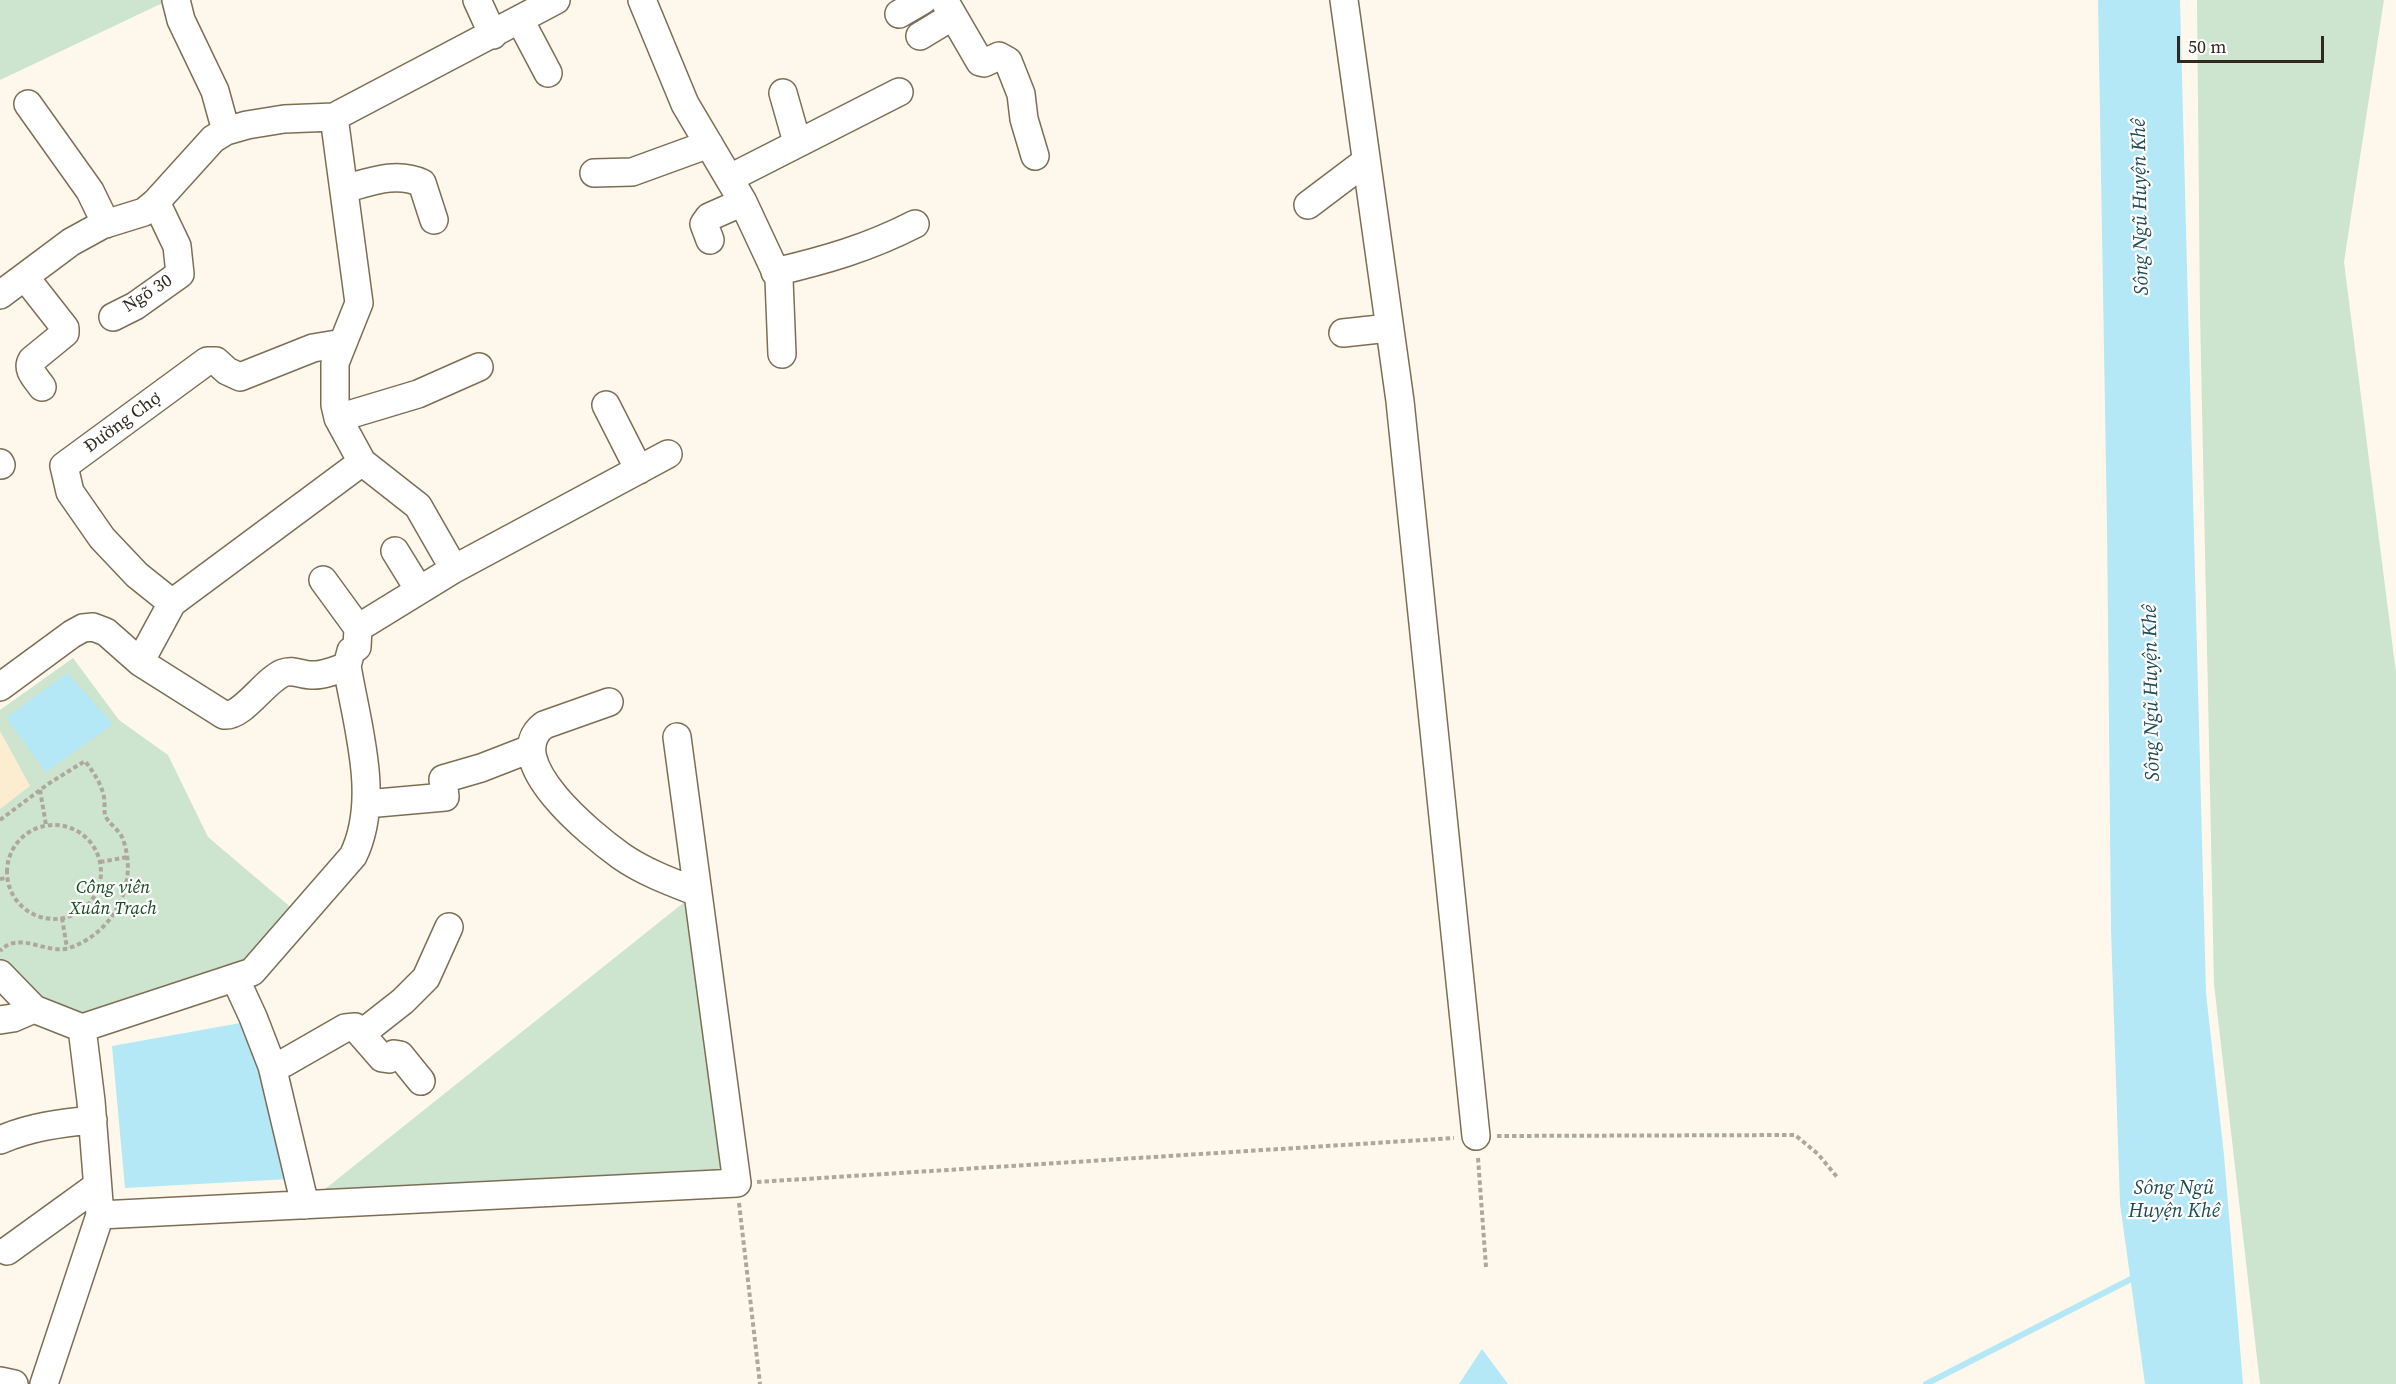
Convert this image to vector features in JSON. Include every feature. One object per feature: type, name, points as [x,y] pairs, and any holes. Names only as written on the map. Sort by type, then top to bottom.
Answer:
[{"type":"street","points":[[176,0],[181,20],[215,91],[226,130]]},
{"type":"street","points":[[477,0],[493,35]]},
{"type":"street","points":[[0,296],[71,242],[106,224],[144,212],[156,202],[213,139],[226,130],[284,119],[334,117],[556,0]]},
{"type":"street","points":[[642,0],[685,104],[743,202],[779,279],[782,354]]},
{"type":"street","points":[[899,14],[922,0]]},
{"type":"street","points":[[1344,0],[1400,401],[1476,1136]]},
{"type":"street","points":[[920,36],[949,8],[981,62],[984,63],[999,56],[1008,61],[1021,94],[1024,119],[1035,156]]},
{"type":"street","points":[[520,20],[548,73]]},
{"type":"street","points":[[730,178],[899,92]]},
{"type":"street","points":[[783,93],[797,142]]},
{"type":"street","points":[[28,104],[90,191],[106,224]]},
{"type":"street","points":[[334,117],[359,303],[335,363],[335,405],[338,418],[362,462],[418,506],[442,544],[454,569]]},
{"type":"street","points":[[594,172],[632,172],[709,144]]},
{"type":"street","points":[[1308,204],[1365,162]]},
{"type":"street","points":[[344,189],[390,177],[410,177],[422,183],[435,220]]},
{"type":"street","name":"Ngõ 30","points":[[113,317],[135,306],[180,274],[177,246],[156,202]]},
{"type":"street","points":[[710,240],[704,224],[709,217],[743,202]]},
{"type":"street","points":[[776,272],[836,257],[883,240],[915,224]]},
{"type":"street","points":[[25,277],[65,328],[65,333],[29,365],[29,369],[42,387]]},
{"type":"street","points":[[1343,333],[1389,328]]},
{"type":"street","name":"Đường Chợ","points":[[172,603],[137,575],[102,538],[70,492],[64,466],[207,361],[216,361],[227,371],[240,377],[313,348],[343,343]]},
{"type":"street","points":[[338,418],[418,394],[479,367]]},
{"type":"street","points":[[606,405],[639,470]]},
{"type":"street","points":[[358,628],[454,569],[668,454]]},
{"type":"street","points":[[140,662],[172,603],[362,462]]},
{"type":"street","points":[[395,551],[419,590]]},
{"type":"street","points":[[0,974],[34,1009],[82,1028],[235,978],[252,972],[353,856],[362,839],[366,804],[364,768],[347,666],[351,651],[357,647],[358,628],[323,580]]},
{"type":"street","points":[[0,687],[83,628],[93,627],[106,632],[140,662],[224,715],[230,716],[236,714],[269,682],[284,673],[292,671],[310,675],[347,666]]},
{"type":"street","points":[[609,702],[544,725],[536,731],[530,749],[535,768],[551,791],[584,826],[622,856],[659,877],[697,892]]},
{"type":"street","points":[[100,1215],[737,1183],[677,737]]},
{"type":"street","points":[[366,804],[445,798],[443,779],[481,768],[530,749]]},
{"type":"street","points":[[361,1034],[403,1001],[426,978],[449,927]]},
{"type":"street","points":[[235,978],[272,1066],[305,1205]]},
{"type":"street","points":[[0,1020],[13,1018],[34,1009]]},
{"type":"street","points":[[272,1066],[284,1063],[345,1028],[355,1027],[382,1058],[389,1059],[394,1054],[400,1055],[420,1081]]},
{"type":"street","points":[[44,1384],[100,1215],[93,1120],[82,1028]]},
{"type":"street","points":[[0,1140],[42,1126],[93,1120]]},
{"type":"street","points":[[7,1251],[98,1186]]},
{"type":"street","points":[[0,1381],[14,1384]]},
{"type":"path","points":[[0,820],[40,790],[85,761],[100,782],[105,801],[105,816],[121,835],[128,857],[126,890],[114,915],[88,939],[68,948],[50,949],[19,941],[5,945],[0,951]]},
{"type":"path","points":[[40,790],[46,825]]},
{"type":"path","points":[[46,825],[62,825],[77,830],[90,840],[98,853],[100,862],[100,885],[94,899],[83,910],[54,920],[38,917],[25,910],[14,899],[8,885],[6,869],[10,854],[18,840],[31,830],[46,825]]},
{"type":"path","points":[[100,862],[128,857]]},
{"type":"path","points":[[0,879],[7,878]]},
{"type":"path","points":[[62,918],[68,948]]},
{"type":"path","points":[[760,1384],[737,1183],[1476,1136],[1796,1135],[1818,1154],[1836,1177]]},
{"type":"path","points":[[1476,1136],[1486,1267]]},
{"type":"shaded area","points":[[0,731],[31,787],[0,809]]},
{"type":"green space","points":[[0,0],[169,0],[0,80]]},
{"type":"green space","points":[[2197,0],[2384,0],[2344,262],[2396,673],[2396,1384],[2260,1384],[2214,984],[2200,313]]},
{"type":"green space","name":"Công viên Xuân Trạch","points":[[73,658],[119,720],[168,755],[208,837],[301,916],[252,972],[82,1028],[0,974],[0,809],[30,786],[0,731],[0,710]]},
{"type":"green space","points":[[697,892],[737,1183],[305,1205]]},
{"type":"water","name":"Sông Ngũ Huyện Khê","points":[[2098,0],[2180,0],[2206,993],[2224,1155],[2243,1384],[2145,1384],[2120,1204],[2111,929]]},
{"type":"water","points":[[67,673],[113,724],[46,772],[6,718]]},
{"type":"water","points":[[246,1022],[290,1179],[125,1188],[112,1046]]},
{"type":"water","points":[[1482,1349],[1508,1384],[1459,1384]]},
{"type":"waterway","points":[[1926,1384],[2137,1276]]}]
